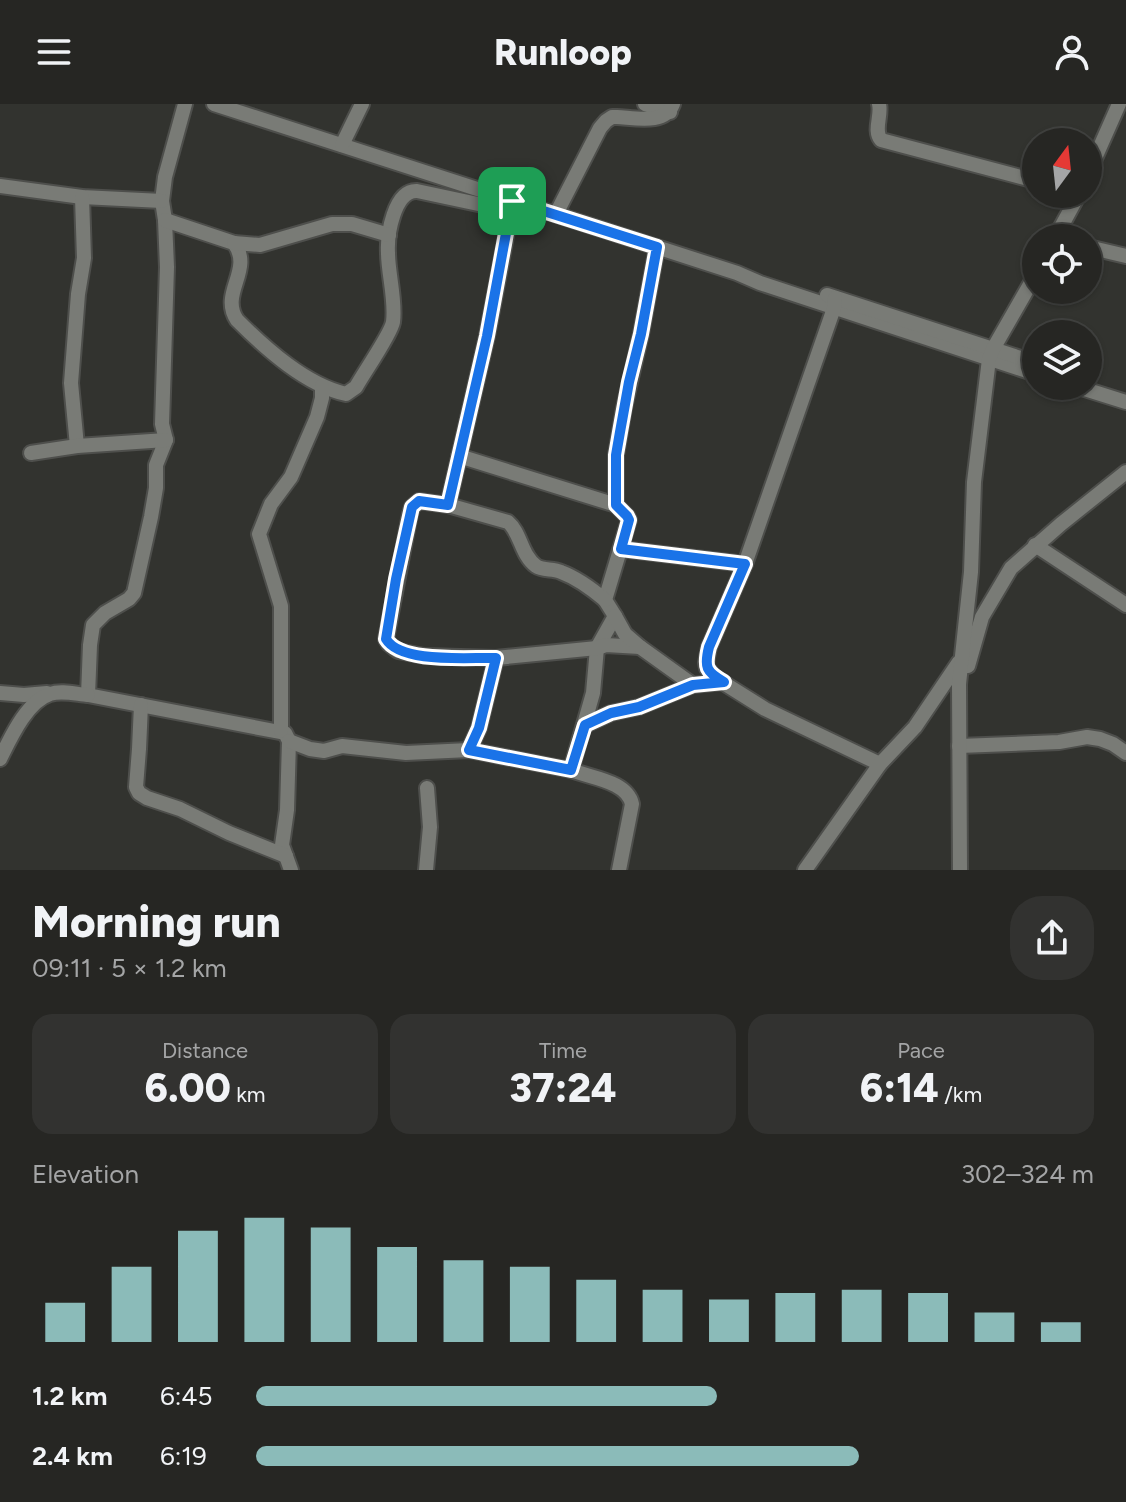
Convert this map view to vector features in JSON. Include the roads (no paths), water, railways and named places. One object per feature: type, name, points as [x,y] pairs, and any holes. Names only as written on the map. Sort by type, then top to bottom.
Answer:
[{"type":"street","points":[[88,695],[93,625],[134,593],[156,488],[156,465],[166,440],[162,424],[167,267],[162,201],[165,177],[185,104]]},
{"type":"street","points":[[214,104],[342,145],[512,206]]},
{"type":"street","points":[[342,145],[362,104]]},
{"type":"street","points":[[645,104],[672,108]]},
{"type":"street","points":[[879,104],[881,115],[877,132],[881,140],[1022,177]]},
{"type":"street","points":[[1102,142],[1119,104]]},
{"type":"street","points":[[556,214],[595,136],[606,121],[612,117],[658,118],[672,108]]},
{"type":"street","points":[[0,186],[82,197],[162,201]]},
{"type":"street","points":[[234,243],[240,251],[241,266],[231,300],[232,313],[277,357],[322,386],[341,393],[350,393],[356,387],[391,328],[389,235],[400,201],[412,190],[556,214],[760,283],[835,303],[1022,365]]},
{"type":"street","points":[[77,446],[71,383],[84,258],[82,197]]},
{"type":"street","points":[[448,505],[487,336],[512,206]]},
{"type":"street","points":[[165,220],[234,243],[260,245],[332,224],[352,224],[389,235]]},
{"type":"street","points":[[616,505],[616,455],[657,247]]},
{"type":"street","points":[[1102,250],[1126,256]]},
{"type":"street","points":[[960,870],[959,684],[971,572],[974,482],[991,354],[1022,299]]},
{"type":"street","points":[[835,303],[963,351],[991,354]]},
{"type":"street","points":[[835,303],[745,564],[706,658],[710,672],[765,709],[880,764]]},
{"type":"street","points":[[963,351],[976,366],[985,401]]},
{"type":"street","points":[[985,401],[1001,375],[1022,371]]},
{"type":"street","points":[[1102,384],[1126,392]]},
{"type":"street","points":[[288,863],[282,845],[287,810],[281,606],[259,534],[271,504],[291,477],[317,417],[322,386]]},
{"type":"street","points":[[1102,394],[1126,402]]},
{"type":"street","points":[[31,453],[77,446],[166,440]]},
{"type":"street","points":[[459,456],[616,505],[629,520],[605,600]]},
{"type":"street","points":[[959,684],[967,669],[982,617],[1011,568],[1126,472]]},
{"type":"street","points":[[640,647],[606,645],[496,658],[424,656],[393,648],[386,639],[412,507],[419,501],[448,505],[508,522],[514,527],[535,565],[559,571],[589,586],[605,600],[625,634],[693,685]]},
{"type":"street","points":[[1035,545],[1126,605]]},
{"type":"street","points":[[621,549],[745,564]]},
{"type":"street","points":[[571,770],[593,693],[597,648],[615,616]]},
{"type":"street","points":[[469,750],[479,728],[496,658]]},
{"type":"street","points":[[805,870],[880,764],[915,727],[962,658]]},
{"type":"street","points":[[585,725],[693,685],[724,682]]},
{"type":"street","points":[[0,693],[88,695],[285,736],[310,749],[324,751],[342,746],[406,753],[469,750],[571,770],[618,785],[632,799],[619,870]]},
{"type":"street","points":[[0,759],[29,710],[37,701],[52,693]]},
{"type":"street","points":[[141,705],[136,787],[139,793],[180,809],[288,863]]},
{"type":"street","points":[[959,746],[1059,742],[1087,737],[1113,744],[1126,753]]},
{"type":"street","points":[[426,870],[430,827],[427,788]]}]
